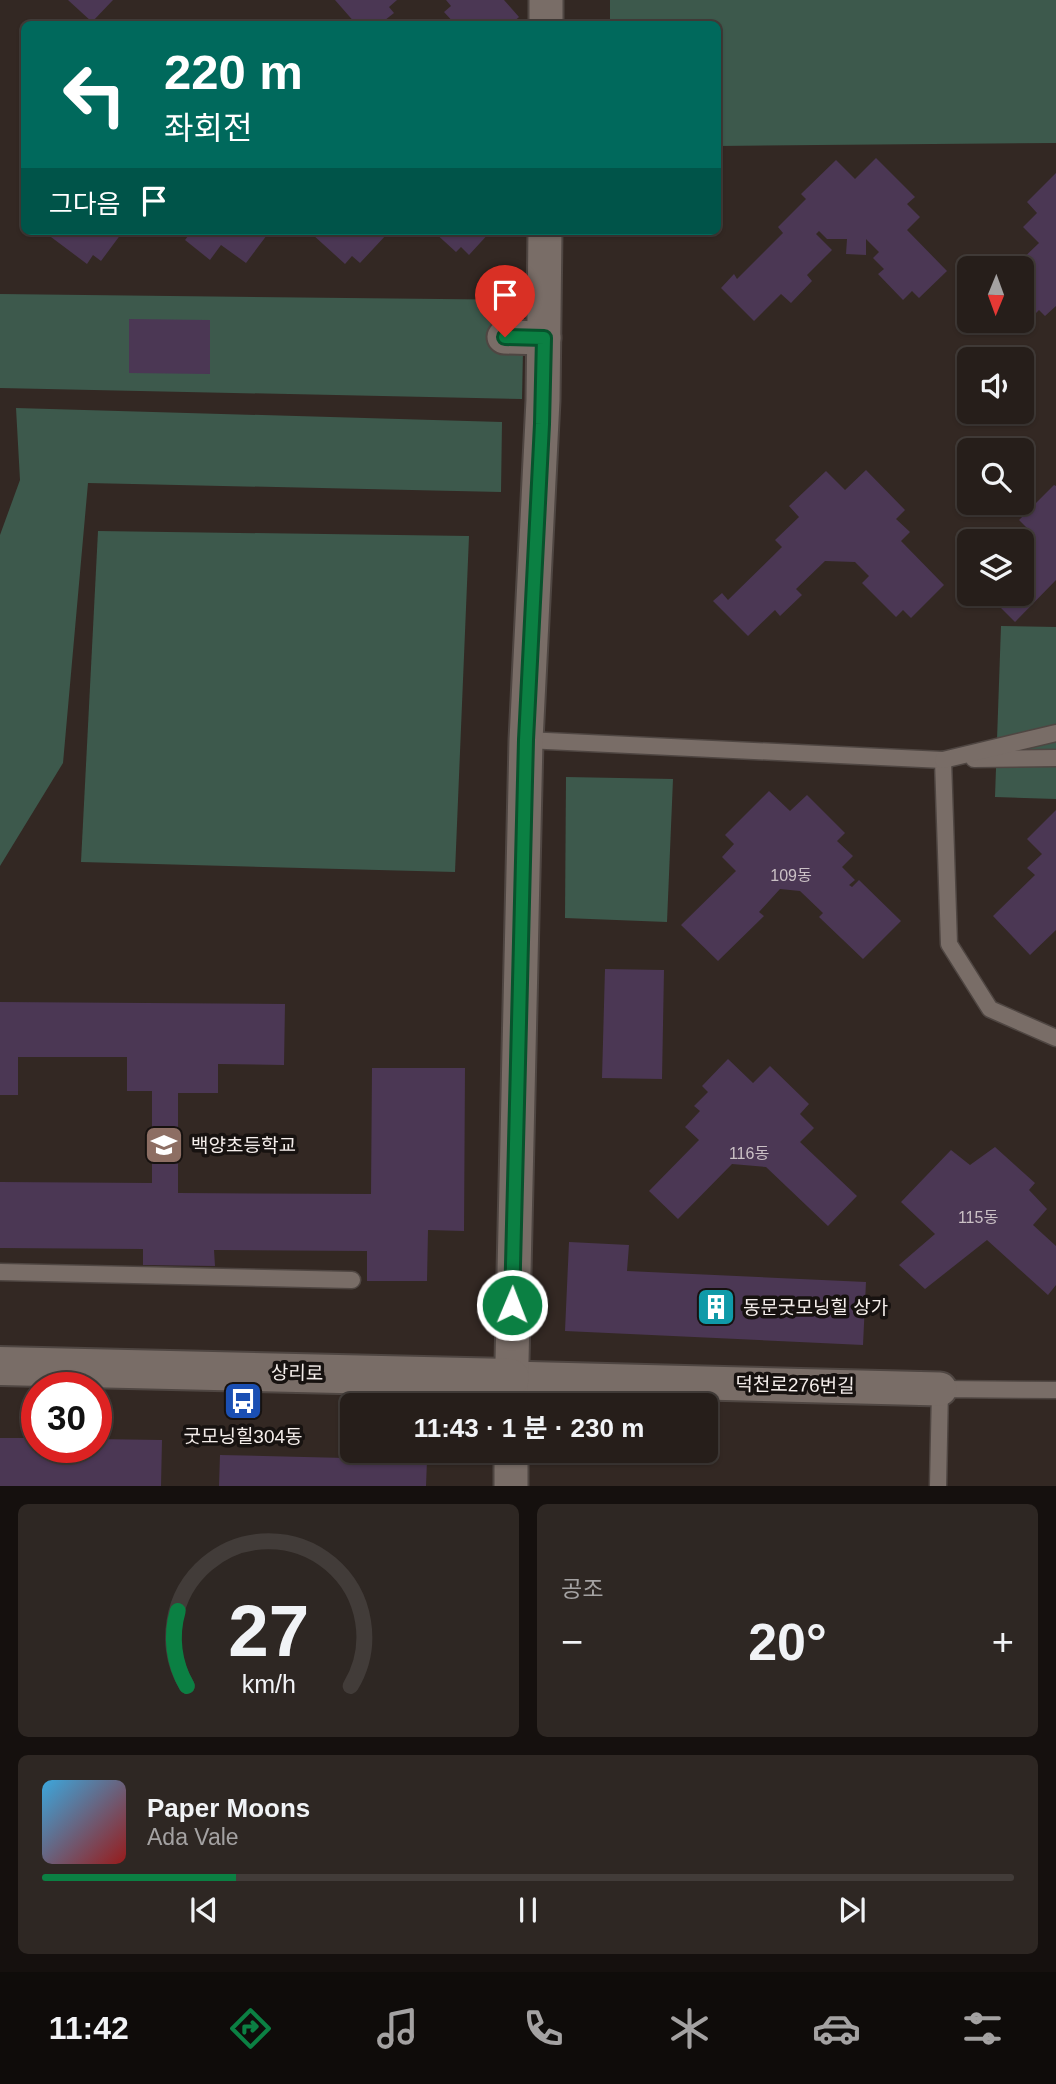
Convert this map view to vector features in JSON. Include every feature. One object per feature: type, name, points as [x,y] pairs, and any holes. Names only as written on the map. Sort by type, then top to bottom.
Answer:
[{"type":"street","points":[[546,21],[547,0]]},
{"type":"street","points":[[510,1391],[526,740],[542,413],[545,235]]},
{"type":"street","points":[[505,337],[544,338]]},
{"type":"street","name":"상리로","points":[[0,1366],[510,1391]]},
{"type":"street","name":"덕천로276번길","points":[[510,1391],[940,1389]]},
{"type":"street","points":[[511,1463],[511,1486]]},
{"type":"lane","points":[[943,760],[1056,733]]},
{"type":"lane","points":[[526,740],[943,760],[1056,758]]},
{"type":"lane","points":[[943,760],[949,944],[990,1009],[1056,1038]]},
{"type":"lane","points":[[0,1272],[352,1280]]},
{"type":"lane","points":[[938,1486],[940,1389],[1056,1390]]},
{"type":"green space","points":[[610,0],[1056,0],[1056,143],[721,146],[721,21],[610,21]]},
{"type":"green space","points":[[0,294],[524,300],[522,399],[0,388]]},
{"type":"green space","points":[[16,408],[502,422],[501,492],[88,483],[63,763],[0,866],[0,535],[20,480]]},
{"type":"green space","points":[[98,531],[469,536],[455,872],[81,862]]},
{"type":"green space","points":[[1001,626],[1056,627],[1056,799],[995,797]]},
{"type":"green space","points":[[566,777],[673,779],[667,922],[565,918]]},
{"type":"building","points":[[68,0],[113,0],[91,21]]},
{"type":"building","points":[[335,0],[397,0],[389,7],[394,13],[384,21],[353,21]]},
{"type":"building","points":[[446,0],[504,0],[519,17],[514,21],[452,21],[444,12],[451,6]]},
{"type":"building","points":[[876,158],[915,197],[907,204],[920,217],[907,230],[947,271],[919,298],[912,291],[903,300],[878,274],[884,269],[873,258],[879,252],[866,239],[866,255],[846,254],[847,239],[827,239],[819,231],[816,234],[832,250],[807,275],[812,281],[791,303],[781,294],[754,321],[721,288],[734,274],[737,279],[783,233],[778,227],[806,199],[801,194],[836,160],[855,179]]},
{"type":"building","points":[[1056,173],[1056,306],[1045,316],[1039,310],[1034,315],[1034,256],[1025,256],[1039,243],[1023,227],[1037,213],[1027,202]]},
{"type":"building","points":[[120,235],[101,261],[93,255],[87,264],[51,237]]},
{"type":"building","points":[[189,235],[267,235],[246,263],[221,245],[210,260],[185,240]]},
{"type":"building","points":[[313,235],[386,235],[360,263],[352,256],[345,264]]},
{"type":"building","points":[[437,235],[487,235],[469,255],[461,247],[456,252]]},
{"type":"building","points":[[129,319],[210,320],[210,374],[129,373]]},
{"type":"building","points":[[866,470],[905,510],[896,519],[910,532],[901,541],[944,585],[911,618],[903,610],[896,617],[862,583],[869,576],[855,562],[825,561],[796,589],[802,595],[780,616],[775,610],[748,636],[713,601],[722,593],[728,600],[782,547],[775,540],[799,517],[789,506],[826,471],[845,490]]},
{"type":"building","points":[[1056,486],[1056,580],[1034,603],[1034,529],[1026,529],[1019,520],[1024,515],[1034,515],[1034,505]]},
{"type":"building","points":[[999,606],[1031,606],[1015,622]]},
{"type":"building","points":[[769,791],[790,811],[807,795],[845,833],[837,841],[853,856],[842,867],[855,880],[849,885],[852,887],[859,880],[901,921],[863,959],[819,917],[823,913],[800,891],[780,889],[759,912],[764,916],[718,961],[681,925],[736,871],[722,857],[734,844],[725,835]]},
{"type":"building","points":[[1056,810],[1056,930],[1030,955],[993,916],[1035,875],[1027,868],[1042,854],[1027,839]]},
{"type":"building","points":[[605,969],[664,970],[662,1079],[602,1078]]},
{"type":"building","name":"백양초등학교","points":[[0,1002],[285,1004],[284,1065],[218,1064],[218,1093],[178,1093],[178,1193],[371,1194],[372,1068],[465,1068],[464,1231],[428,1230],[427,1281],[367,1281],[367,1251],[214,1250],[215,1266],[143,1265],[143,1249],[0,1248],[0,1182],[152,1183],[152,1091],[127,1091],[127,1057],[18,1057],[18,1095],[0,1095]]},
{"type":"building","points":[[728,1059],[753,1083],[770,1066],[809,1104],[800,1114],[814,1128],[800,1142],[857,1196],[828,1226],[766,1167],[732,1164],[678,1219],[649,1191],[699,1140],[685,1127],[700,1111],[694,1106],[708,1092],[702,1086]]},
{"type":"building","points":[[995,1147],[1035,1183],[1029,1190],[1047,1209],[1033,1225],[1056,1246],[1056,1285],[1048,1295],[987,1240],[925,1289],[899,1265],[935,1234],[901,1202],[951,1150],[970,1165]]},
{"type":"building","name":"동문굿모닝힐 상가","points":[[569,1242],[629,1245],[627,1271],[866,1282],[863,1345],[565,1331]]},
{"type":"building","points":[[0,1438],[21,1438],[21,1463],[112,1463],[112,1439],[162,1440],[161,1486],[0,1486]]},
{"type":"building","points":[[220,1455],[340,1458],[340,1463],[427,1463],[426,1486],[219,1486]]},
{"type":"place","name":"백양초등학교","points":[[164,1145]]},
{"type":"place","name":"동문굿모닝힐 상가","points":[[716,1307]]},
{"type":"place","name":"굿모닝힐304동","points":[[243,1401]]},
{"type":"route","points":[[505,337],[544,338],[526,740],[512,1305]]}]
